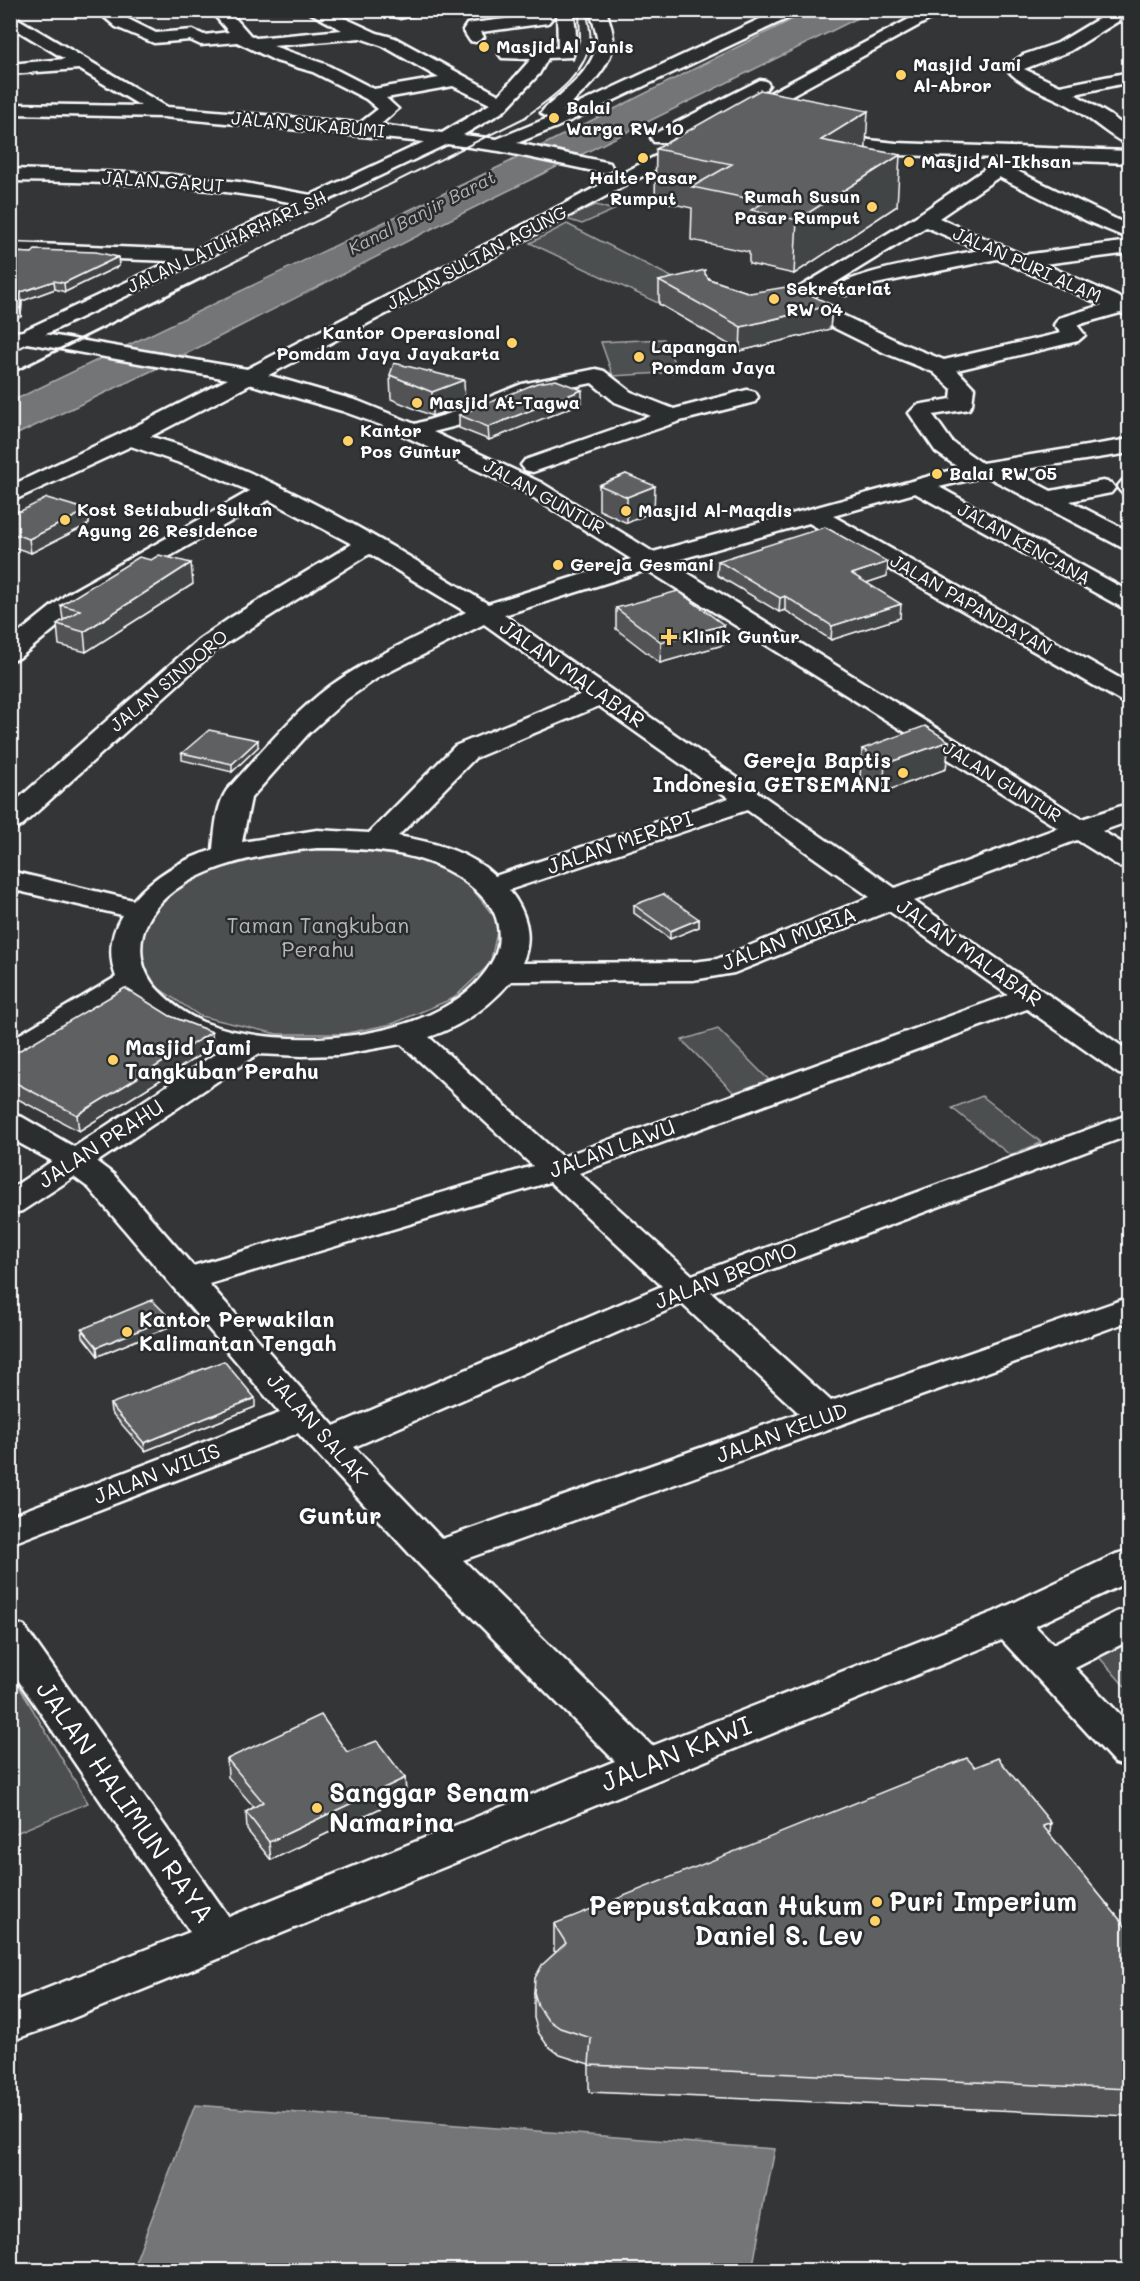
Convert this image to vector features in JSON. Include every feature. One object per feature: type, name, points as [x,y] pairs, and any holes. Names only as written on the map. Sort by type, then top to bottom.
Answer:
[{"type":"street","points":[[104,10],[122,23],[154,38],[194,35],[201,40],[247,40],[363,33]]},
{"type":"street","points":[[213,10],[222,14],[247,40],[282,57],[319,68],[372,95],[389,109]]},
{"type":"street","points":[[313,10],[371,37],[389,42],[455,80],[501,103]]},
{"type":"street","points":[[508,54],[566,53],[567,30],[564,10]]},
{"type":"street","points":[[531,130],[585,82],[600,57],[606,43],[598,10]]},
{"type":"street","points":[[503,146],[531,130],[551,123],[793,10]]},
{"type":"street","points":[[643,146],[903,10]]},
{"type":"street","name":"JALAN SULTAN AGUNG","points":[[10,495],[130,438],[247,365],[450,273],[939,10]]},
{"type":"street","points":[[1125,10],[1064,47],[1029,58],[1015,67],[1018,73],[1058,92],[1111,122],[1130,140]]},
{"type":"street","points":[[476,37],[471,30],[473,28],[542,19],[542,13],[559,18],[567,30]]},
{"type":"street","points":[[10,19],[163,112]]},
{"type":"street","points":[[1064,47],[1086,54]]},
{"type":"street","name":"JALAN LATUHARHARI SH","points":[[16,340],[198,257],[444,139],[493,111],[534,70],[543,53]]},
{"type":"street","points":[[1108,62],[1130,69]]},
{"type":"street","points":[[10,69],[84,63]]},
{"type":"street","points":[[1058,92],[1130,77]]},
{"type":"street","points":[[372,95],[455,80]]},
{"type":"street","points":[[364,129],[389,109],[407,89]]},
{"type":"street","points":[[115,111],[131,92]]},
{"type":"street","name":"JALAN SUKABUMI","points":[[10,109],[163,112],[364,129],[503,146],[583,171],[603,167],[623,157]]},
{"type":"street","points":[[747,113],[769,118]]},
{"type":"street","points":[[802,127],[874,146],[927,151],[1130,157]]},
{"type":"street","points":[[927,151],[932,159],[954,172],[980,182]]},
{"type":"street","points":[[739,304],[756,309],[794,300],[925,219],[1019,154]]},
{"type":"street","points":[[997,169],[1030,183],[1082,212],[1130,234]]},
{"type":"street","name":"JALAN GARUT","points":[[10,175],[179,182],[235,188],[315,201]]},
{"type":"street","name":"JALAN PURI ALAM","points":[[925,219],[1126,307]]},
{"type":"street","points":[[1022,261],[1130,247]]},
{"type":"street","points":[[10,249],[198,257]]},
{"type":"street","points":[[846,289],[865,280],[1000,252]]},
{"type":"street","points":[[420,265],[450,273]]},
{"type":"street","points":[[848,266],[886,275]]},
{"type":"street","points":[[794,300],[893,348],[941,367],[963,388],[961,404],[925,410],[920,413],[944,447],[983,469],[1124,534]]},
{"type":"street","points":[[941,367],[1071,337],[1074,335],[1065,325],[1066,322],[1126,307]]},
{"type":"street","name":"JALAN GUNTUR","points":[[16,340],[82,347],[187,376],[247,365],[420,429],[534,488],[1130,861]]},
{"type":"street","points":[[420,429],[456,419],[530,389],[596,376],[624,397],[672,416]]},
{"type":"street","points":[[533,465],[672,416],[747,397]]},
{"type":"street","points":[[10,472],[94,432]]},
{"type":"street","name":"JALAN MALABAR","points":[[130,438],[217,469],[269,492],[373,545],[485,613],[1130,1067]]},
{"type":"street","points":[[227,855],[229,831],[237,796],[298,728],[338,693],[369,671],[485,613],[653,561],[918,485],[983,469],[1130,446]]},
{"type":"street","points":[[63,447],[88,457]]},
{"type":"street","name":"JALAN KENCANA","points":[[918,485],[1130,602]]},
{"type":"street","points":[[1046,499],[1104,488]]},
{"type":"street","points":[[10,653],[76,599],[246,502],[269,492]]},
{"type":"street","name":"JALAN PAPANDAYAN","points":[[813,515],[1130,695]]},
{"type":"street","name":"JALAN SINDORO","points":[[10,820],[207,645],[357,551],[373,545]]},
{"type":"street","points":[[377,841],[465,752],[602,695]]},
{"type":"street","name":"JALAN MERAPI","points":[[490,887],[750,800]]},
{"type":"street","name":"JALAN MURIA","points":[[503,972],[708,970],[723,967],[892,899],[1130,811]]},
{"type":"street","points":[[347,839],[401,845],[445,858],[464,868],[490,887],[507,908],[514,929],[513,950],[503,972],[477,999],[459,1011],[408,1034],[361,1044],[325,1047],[252,1044],[208,1033],[177,1020],[143,995],[126,963],[125,945],[129,927],[139,910],[155,894],[175,878],[227,855],[286,842],[347,839]]},
{"type":"street","points":[[10,880],[139,910]]},
{"type":"street","points":[[10,1054],[133,980]]},
{"type":"street","name":"JALAN LAWU","points":[[186,1280],[556,1170],[1031,997]]},
{"type":"street","points":[[408,1034],[826,1417]]},
{"type":"street","name":"JALAN PRAHU","points":[[10,1204],[252,1044]]},
{"type":"street","name":"JALAN SALAK","points":[[10,1124],[75,1161],[100,1181],[317,1430],[434,1555],[646,1766]]},
{"type":"street","name":"JALAN BROMO","points":[[317,1430],[1130,1124]]},
{"type":"street","name":"JALAN KELUD","points":[[434,1555],[1130,1308]]},
{"type":"street","name":"JALAN WILIS","points":[[10,1531],[317,1430]]},
{"type":"street","name":"JALAN KAWI","points":[[10,2022],[40,2012],[1008,1622],[1130,1564]]},
{"type":"street","points":[[1008,1622],[1130,1752]]},
{"type":"street","points":[[1048,1664],[1130,1622]]},
{"type":"street","name":"JALAN HALIMUN RAYA","points":[[10,1636],[219,1938]]},
{"type":"green space","points":[[596,205],[614,210],[582,224],[563,218]]},
{"type":"green space","points":[[567,224],[701,292],[658,303],[530,243]]},
{"type":"green space","name":"Lapangan Pomdam Jaya","points":[[664,339],[678,372],[613,376],[601,342]]},
{"type":"green space","name":"Taman Tangkuban Perahu","points":[[386,846],[438,861],[471,887],[499,923],[490,964],[454,998],[392,1024],[343,1034],[277,1034],[200,1016],[151,983],[136,946],[149,909],[197,869],[259,849]]},
{"type":"green space","points":[[718,1029],[773,1084],[736,1095],[682,1040]]},
{"type":"green space","points":[[982,1096],[1041,1143],[1010,1155],[952,1108]]},
{"type":"green space","points":[[1129,1640],[1129,1691],[1098,1656]]},
{"type":"green space","points":[[10,1671],[88,1803],[11,1835],[10,1835]]},
{"type":"water","name":"Kanal Banjir Barat","points":[[809,11],[872,11],[447,221],[162,366],[11,437],[10,402],[509,162]]},
{"type":"water","points":[[195,2105],[775,2149],[752,2270],[132,2270]]},
{"type":"building","points":[[1130,10],[1130,14],[1121,13]]},
{"type":"building","points":[[760,90],[868,111],[821,140],[900,155],[797,220],[751,210],[765,202],[692,187],[732,164],[656,149]]},
{"type":"building","points":[[35,250],[96,252],[118,257],[64,283],[54,281],[21,292],[20,308],[10,307],[10,252],[32,253]]},
{"type":"building","points":[[705,270],[709,279],[750,293],[792,286],[832,305],[741,327],[659,281]]},
{"type":"building","points":[[394,363],[464,380],[432,392],[390,375]]},
{"type":"building","points":[[556,380],[582,390],[488,427],[459,415],[537,383]]},
{"type":"building","points":[[626,474],[655,486],[627,497],[599,485]]},
{"type":"building","points":[[47,498],[88,510],[29,539],[10,533],[10,511],[19,512]]},
{"type":"building","points":[[825,527],[888,562],[852,574],[901,604],[832,626],[785,596],[780,598],[718,561]]},
{"type":"building","points":[[159,555],[191,563],[84,632],[57,624],[80,610],[61,605],[139,557],[151,560]]},
{"type":"building","points":[[678,591],[724,625],[661,642],[616,608]]},
{"type":"building","points":[[925,726],[949,741],[885,764],[862,749]]},
{"type":"building","points":[[209,730],[258,740],[232,764],[182,753]]},
{"type":"building","points":[[663,894],[699,919],[670,931],[634,905]]},
{"type":"building","name":"Masjid Jami Tangkuban Perahu","points":[[125,988],[170,1016],[212,1032],[77,1115],[10,1080],[10,1056]]},
{"type":"building","points":[[152,1300],[170,1318],[97,1347],[82,1329]]},
{"type":"building","points":[[224,1361],[255,1398],[144,1443],[110,1404]]},
{"type":"building","name":"Sanggar Senam Namarina","points":[[321,1715],[347,1752],[377,1741],[405,1778],[269,1842],[246,1812],[263,1802],[227,1759]]},
{"type":"building","name":"Puri Imperium","points":[[967,1758],[975,1767],[998,1758],[1051,1823],[1043,1826],[1130,1932],[1130,2089],[589,2065],[591,2038],[560,2028],[547,2019],[538,2006],[534,1992],[535,1978],[542,1965],[566,1943],[554,1924]]},
{"type":"railway","points":[[202,278],[524,118],[555,95],[581,66],[587,55],[590,38],[586,10]]},
{"type":"railway","points":[[573,60],[580,37],[579,13]]},
{"type":"railway","points":[[10,374],[205,277]]},
{"type":"place","name":"Masjid Al Janis","points":[[484,47]]},
{"type":"place","name":"Masjid Jami Al-Abror","points":[[901,75]]},
{"type":"place","name":"Balai Warga RW 10","points":[[554,118]]},
{"type":"place","name":"Halte Pasar Rumput","points":[[643,158]]},
{"type":"place","name":"Masjid Al-Ikhsan","points":[[909,162]]},
{"type":"place","name":"Rumah Susun Pasar Rumput","points":[[872,207]]},
{"type":"place","name":"Sekretariat RW 04","points":[[774,299]]},
{"type":"place","name":"Kantor Operasional Pomdam Jaya Jayakarta","points":[[512,343]]},
{"type":"place","name":"Lapangan Pomdam Jaya","points":[[639,357]]},
{"type":"place","name":"Masjid At-Tagwa","points":[[417,403]]},
{"type":"place","name":"Kantor Pos Guntur","points":[[348,441]]},
{"type":"place","name":"Balai RW 05","points":[[937,474]]},
{"type":"place","name":"Masjid Al-Maqdis","points":[[626,511]]},
{"type":"place","name":"Kost Setiabudi Sultan Agung 26 Residence","points":[[65,520]]},
{"type":"place","name":"Gereja Gesmani","points":[[558,565]]},
{"type":"place","name":"Klinik Guntur","points":[[669,637]]},
{"type":"place","name":"Gereja Baptis Indonesia GETSEMANI","points":[[903,773]]},
{"type":"place","name":"Masjid Jami Tangkuban Perahu","points":[[113,1060]]},
{"type":"place","name":"Kantor Perwakilan Kalimantan Tengah","points":[[127,1332]]},
{"type":"place","name":"Sanggar Senam Namarina","points":[[317,1808]]},
{"type":"place","name":"Puri Imperium","points":[[877,1902]]},
{"type":"place","name":"Perpustakaan Hukum Daniel S. Lev","points":[[875,1921]]},
{"type":"district","name":"Guntur","points":[[340,1516]]}]
